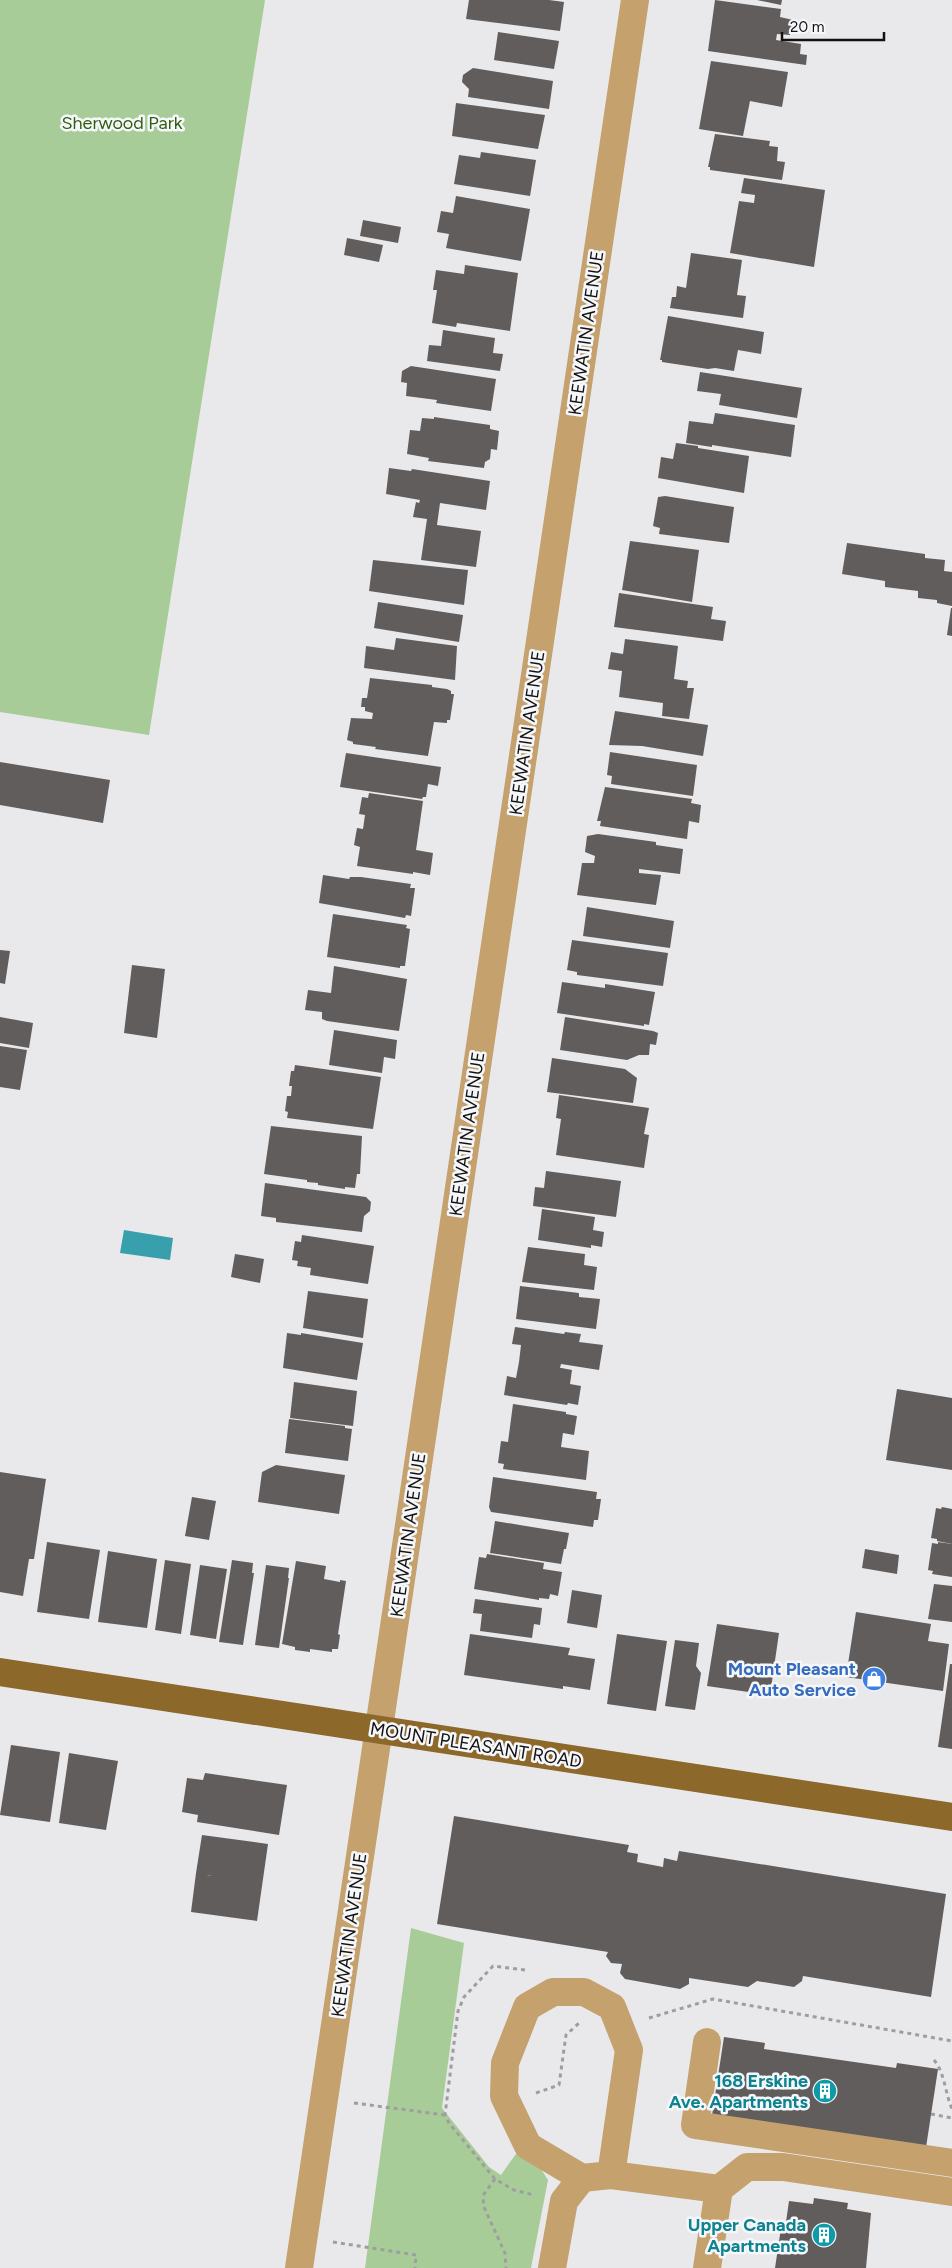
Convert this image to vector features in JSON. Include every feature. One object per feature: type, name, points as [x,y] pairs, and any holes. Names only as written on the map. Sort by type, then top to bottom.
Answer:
[{"type":"main road","name":"MOUNT PLEASANT ROAD","points":[[0,1672],[952,1817]]},
{"type":"street","name":"KEEWATIN AVENUE","points":[[299,2268],[635,0]]},
{"type":"street","points":[[612,2175],[629,2050],[612,2007],[584,1992],[553,1992],[527,2006],[506,2064],[504,2096],[528,2146],[582,2178],[612,2175],[719,2189]]},
{"type":"street","points":[[706,2042],[695,2124],[952,2163]]},
{"type":"street","points":[[708,2268],[719,2189],[747,2167],[783,2167],[952,2192]]},
{"type":"street","points":[[552,2268],[564,2201],[582,2178]]},
{"type":"path","points":[[620,2027],[713,1999],[952,2040]]},
{"type":"path","points":[[508,2104],[559,2085],[566,2035],[601,2001]]},
{"type":"path","points":[[934,2060],[941,2068],[946,2095],[952,2108]]},
{"type":"path","points":[[350,2102],[445,2115]]},
{"type":"path","points":[[931,2114],[952,2118]]},
{"type":"path","points":[[495,2179],[484,2194],[483,2205],[505,2253],[506,2268]]},
{"type":"path","points":[[329,2242],[416,2255],[415,2268]]},
{"type":"green space","name":"Sherwood Park","points":[[0,0],[265,0],[149,735],[0,712]]},
{"type":"green space","points":[[411,1928],[464,1943],[442,2108],[489,2167],[501,2175],[518,2151],[539,2166],[548,2180],[531,2268],[365,2268]]},
{"type":"water","points":[[124,1230],[173,1238],[170,1260],[120,1253]]},
{"type":"building","points":[[469,0],[549,0],[564,2],[560,31],[466,19]]},
{"type":"building","points":[[715,0],[781,9],[780,17],[793,20],[790,35],[777,34],[776,40],[801,44],[800,54],[807,55],[806,65],[708,51]]},
{"type":"building","points":[[757,0],[782,0],[781,5]]},
{"type":"building","points":[[498,32],[559,41],[554,69],[494,60]]},
{"type":"building","points":[[711,61],[788,72],[782,107],[750,101],[743,136],[699,129]]},
{"type":"building","points":[[473,68],[553,81],[549,109],[468,97],[469,89],[462,82],[463,75]]},
{"type":"building","points":[[456,103],[545,115],[538,149],[452,136]]},
{"type":"building","points":[[715,134],[770,141],[769,146],[778,147],[777,161],[785,162],[782,180],[710,170],[710,167],[708,167]]},
{"type":"building","points":[[481,152],[536,160],[530,196],[454,184],[459,155],[480,158]]},
{"type":"building","points":[[744,178],[825,190],[814,267],[730,253],[739,201],[754,203],[755,195],[741,193]]},
{"type":"building","points":[[456,196],[530,209],[521,261],[446,248],[449,234],[437,232],[441,211],[453,213]]},
{"type":"building","points":[[363,220],[401,227],[398,243],[360,236]]},
{"type":"building","points":[[347,238],[383,245],[379,262],[344,255]]},
{"type":"building","points":[[691,253],[742,260],[737,295],[746,296],[743,318],[670,308],[672,297],[676,297],[677,286],[686,288]]},
{"type":"building","points":[[465,265],[518,273],[510,331],[457,323],[456,327],[432,323],[437,290],[433,290],[436,270],[464,274]]},
{"type":"building","points":[[668,316],[764,332],[761,354],[738,350],[734,371],[662,362],[660,360]]},
{"type":"building","points":[[443,330],[495,338],[493,353],[503,354],[500,371],[427,361],[429,345],[441,346]]},
{"type":"building","points":[[411,366],[496,379],[491,411],[436,403],[437,400],[406,396],[407,383],[401,382],[402,371]]},
{"type":"building","points":[[700,372],[802,388],[797,418],[719,405],[721,394],[697,391]]},
{"type":"building","points":[[715,413],[795,425],[791,457],[686,443],[689,421],[713,424]]},
{"type":"building","points":[[434,417],[490,425],[490,429],[499,431],[497,450],[491,449],[490,459],[485,462],[484,468],[428,461],[429,458],[407,454],[410,430],[420,431],[422,418],[434,419]]},
{"type":"building","points":[[676,443],[749,456],[744,493],[658,478],[661,457],[673,459]]},
{"type":"building","points":[[389,468],[411,471],[412,469],[490,481],[486,510],[440,503],[437,525],[481,531],[476,567],[421,560],[427,519],[413,517],[416,502],[419,503],[420,500],[386,494]]},
{"type":"building","points":[[665,496],[734,507],[729,543],[659,534],[660,528],[653,526],[658,497]]},
{"type":"building","points":[[630,541],[699,550],[692,602],[622,590]]},
{"type":"building","points":[[847,543],[925,554],[925,558],[945,560],[944,571],[952,572],[952,606],[937,603],[937,600],[918,598],[918,591],[885,587],[885,581],[842,574]]},
{"type":"building","points":[[373,560],[468,570],[464,605],[369,591]]},
{"type":"building","points":[[619,593],[713,607],[711,619],[726,621],[723,641],[614,627]]},
{"type":"building","points":[[378,602],[463,615],[459,642],[374,628]]},
{"type":"building","points":[[952,608],[952,636],[947,635]]},
{"type":"building","points":[[396,638],[457,646],[455,680],[364,668],[366,646],[394,650]]},
{"type":"building","points":[[625,639],[678,646],[674,679],[688,681],[687,688],[694,688],[689,719],[662,716],[663,703],[619,697],[622,671],[608,669],[611,652],[623,654]]},
{"type":"building","points":[[370,678],[432,685],[432,687],[447,689],[451,691],[451,694],[454,694],[450,720],[447,720],[447,723],[434,722],[428,756],[375,749],[376,747],[353,744],[353,742],[347,740],[351,718],[372,719],[373,713],[365,711],[365,707],[361,707],[362,698],[367,698]]},
{"type":"building","points":[[615,711],[708,725],[703,756],[642,746],[609,745]]},
{"type":"building","points":[[610,752],[697,765],[693,796],[611,784],[612,776],[607,775]]},
{"type":"building","points":[[346,753],[441,767],[438,786],[428,784],[426,797],[422,799],[340,787]]},
{"type":"building","points":[[0,762],[110,780],[103,823],[0,805]]},
{"type":"building","points":[[605,787],[692,799],[691,803],[701,805],[699,823],[689,821],[687,839],[600,826],[601,821],[597,821]]},
{"type":"building","points":[[369,793],[423,801],[416,850],[433,853],[430,875],[357,866],[360,847],[354,845],[357,828],[363,829],[365,815],[359,814],[362,797],[368,798]]},
{"type":"building","points":[[598,834],[656,842],[656,845],[683,849],[680,874],[639,869],[639,873],[661,875],[656,905],[577,895],[582,863],[594,863],[595,856],[585,852],[587,836]]},
{"type":"building","points":[[323,875],[349,879],[350,877],[361,877],[411,884],[410,888],[415,888],[411,916],[406,915],[405,918],[319,903]]},
{"type":"building","points":[[587,907],[674,921],[670,948],[583,936]]},
{"type":"building","points":[[333,914],[407,925],[406,928],[410,929],[405,966],[400,966],[400,968],[327,957]]},
{"type":"building","points":[[572,940],[668,953],[663,986],[577,975],[577,972],[567,970]]},
{"type":"building","points":[[0,950],[10,951],[5,984],[0,983]]},
{"type":"building","points":[[132,965],[165,969],[157,1038],[124,1033]]},
{"type":"building","points":[[334,966],[407,979],[399,1031],[327,1021],[322,1019],[322,1012],[305,1010],[308,990],[331,993]]},
{"type":"building","points":[[562,982],[605,988],[605,984],[655,992],[649,1025],[644,1024],[644,1026],[557,1013]]},
{"type":"building","points":[[0,1017],[33,1023],[29,1048],[0,1043]]},
{"type":"building","points":[[565,1017],[653,1031],[658,1033],[656,1045],[650,1044],[649,1055],[639,1055],[627,1060],[560,1050]]},
{"type":"building","points":[[334,1030],[397,1040],[395,1059],[384,1057],[382,1073],[329,1065]]},
{"type":"building","points":[[0,1046],[27,1050],[20,1090],[0,1087]]},
{"type":"building","points":[[552,1058],[625,1069],[637,1078],[633,1103],[547,1092]]},
{"type":"building","points":[[295,1065],[381,1077],[373,1129],[287,1118],[288,1112],[285,1111],[287,1096],[291,1096],[292,1086],[289,1086],[291,1071],[294,1071]]},
{"type":"building","points":[[559,1095],[649,1108],[644,1134],[649,1135],[644,1168],[556,1155],[561,1119],[556,1118]]},
{"type":"building","points":[[271,1126],[362,1136],[360,1174],[357,1174],[355,1188],[345,1187],[345,1189],[318,1185],[318,1183],[307,1182],[307,1180],[264,1174]]},
{"type":"building","points":[[546,1171],[621,1181],[616,1217],[533,1206],[535,1187],[544,1188]]},
{"type":"building","points":[[265,1183],[366,1197],[371,1202],[370,1211],[364,1216],[362,1232],[276,1222],[276,1218],[261,1216]]},
{"type":"building","points":[[542,1209],[595,1217],[593,1230],[604,1232],[602,1247],[591,1245],[591,1248],[538,1240]]},
{"type":"building","points":[[302,1235],[374,1246],[368,1284],[310,1275],[311,1268],[297,1266],[298,1261],[292,1260],[295,1241],[301,1242]]},
{"type":"building","points":[[528,1247],[585,1254],[584,1265],[597,1267],[594,1290],[522,1282]]},
{"type":"building","points":[[235,1254],[264,1259],[260,1283],[231,1277]]},
{"type":"building","points":[[520,1286],[579,1293],[579,1297],[600,1299],[596,1329],[516,1319]]},
{"type":"building","points":[[308,1291],[368,1299],[363,1338],[303,1328]]},
{"type":"building","points":[[515,1327],[564,1334],[565,1332],[581,1334],[579,1342],[603,1345],[599,1370],[561,1364],[560,1368],[572,1370],[570,1384],[581,1386],[578,1405],[504,1395],[507,1376],[516,1378],[519,1362],[521,1345],[512,1344]]},
{"type":"building","points":[[287,1333],[301,1335],[301,1333],[363,1343],[357,1380],[283,1368]]},
{"type":"building","points":[[294,1382],[357,1391],[353,1426],[290,1418]]},
{"type":"building","points":[[897,1389],[952,1398],[952,1470],[886,1460]]},
{"type":"building","points":[[513,1404],[566,1412],[566,1414],[577,1416],[574,1435],[563,1433],[561,1447],[589,1451],[586,1480],[503,1469],[504,1464],[498,1463],[501,1441],[508,1442]]},
{"type":"building","points":[[289,1419],[345,1426],[345,1428],[352,1429],[348,1461],[285,1453]]},
{"type":"building","points":[[276,1465],[345,1475],[339,1514],[258,1502],[262,1472]]},
{"type":"building","points":[[0,1472],[46,1479],[34,1559],[29,1559],[23,1596],[0,1592]]},
{"type":"building","points":[[493,1477],[597,1492],[596,1499],[601,1499],[598,1520],[594,1520],[593,1527],[491,1512],[489,1507]]},
{"type":"building","points":[[192,1497],[216,1501],[209,1540],[185,1536]]},
{"type":"building","points":[[942,1507],[952,1509],[952,1544],[931,1538],[936,1508],[941,1509]]},
{"type":"building","points":[[495,1521],[569,1533],[561,1564],[490,1553]]},
{"type":"building","points":[[47,1542],[100,1550],[89,1619],[37,1612]]},
{"type":"building","points":[[938,1542],[952,1544],[952,1577],[932,1574],[933,1571],[928,1570],[932,1543],[938,1544]]},
{"type":"building","points":[[865,1549],[899,1555],[897,1574],[862,1568]]},
{"type":"building","points":[[108,1551],[157,1559],[147,1628],[98,1622]]},
{"type":"building","points":[[487,1554],[544,1563],[543,1569],[562,1572],[558,1596],[550,1594],[549,1599],[539,1598],[539,1600],[474,1589],[479,1557],[486,1558]]},
{"type":"building","points":[[165,1560],[191,1564],[181,1634],[155,1630]]},
{"type":"building","points":[[232,1560],[253,1563],[252,1573],[254,1573],[243,1645],[219,1642]]},
{"type":"building","points":[[296,1561],[326,1566],[324,1579],[340,1582],[340,1580],[346,1581],[338,1634],[340,1635],[338,1649],[332,1649],[332,1652],[310,1649],[310,1652],[295,1650],[295,1647],[282,1644]]},
{"type":"building","points":[[200,1565],[227,1569],[216,1639],[190,1635]]},
{"type":"building","points":[[266,1565],[289,1568],[279,1648],[255,1645]]},
{"type":"building","points":[[934,1584],[952,1586],[952,1622],[928,1619]]},
{"type":"building","points":[[572,1590],[602,1595],[597,1628],[567,1623]]},
{"type":"building","points":[[475,1599],[542,1608],[540,1625],[534,1624],[532,1638],[480,1631],[482,1614],[473,1613]]},
{"type":"building","points":[[856,1612],[931,1624],[928,1641],[949,1644],[943,1691],[846,1677]]},
{"type":"building","points":[[717,1624],[779,1633],[770,1695],[707,1686]]},
{"type":"building","points":[[470,1634],[570,1648],[568,1655],[595,1659],[590,1690],[563,1686],[563,1689],[464,1675]]},
{"type":"building","points":[[617,1634],[667,1641],[656,1711],[607,1704]]},
{"type":"building","points":[[675,1640],[699,1643],[696,1666],[701,1673],[695,1710],[665,1706]]},
{"type":"building","points":[[950,1664],[952,1664],[952,1749],[938,1747]]},
{"type":"building","points":[[11,1745],[60,1752],[50,1822],[0,1815]]},
{"type":"building","points":[[69,1753],[118,1761],[106,1830],[59,1823]]},
{"type":"building","points":[[205,1773],[287,1785],[279,1835],[197,1822],[198,1815],[182,1812],[187,1778],[203,1780]]},
{"type":"building","points":[[454,1816],[629,1845],[627,1852],[638,1854],[637,1862],[663,1867],[664,1858],[677,1861],[679,1851],[946,1894],[931,1997],[803,1976],[802,1981],[794,1987],[757,1981],[748,1987],[689,1978],[689,1984],[680,1989],[625,1979],[620,1973],[622,1964],[611,1963],[606,1956],[608,1952],[437,1924]]},
{"type":"building","points":[[202,1835],[268,1844],[257,1921],[191,1912]]},
{"type":"building","name":"168 Erskine Ave. Apartments","points":[[724,2037],[765,2043],[764,2049],[896,2068],[897,2063],[938,2069],[925,2154],[711,2122]]},
{"type":"building","name":"Upper Canada Apartments","points":[[814,2198],[848,2203],[847,2209],[871,2213],[866,2268],[775,2268],[781,2228],[785,2229],[789,2201],[813,2204]]},
{"type":"place","name":"Mount Pleasant Auto Service","points":[[874,1679]]},
{"type":"place","name":"168 Erskine Ave. Apartments","points":[[825,2091]]},
{"type":"place","name":"Upper Canada Apartments","points":[[824,2235]]}]
